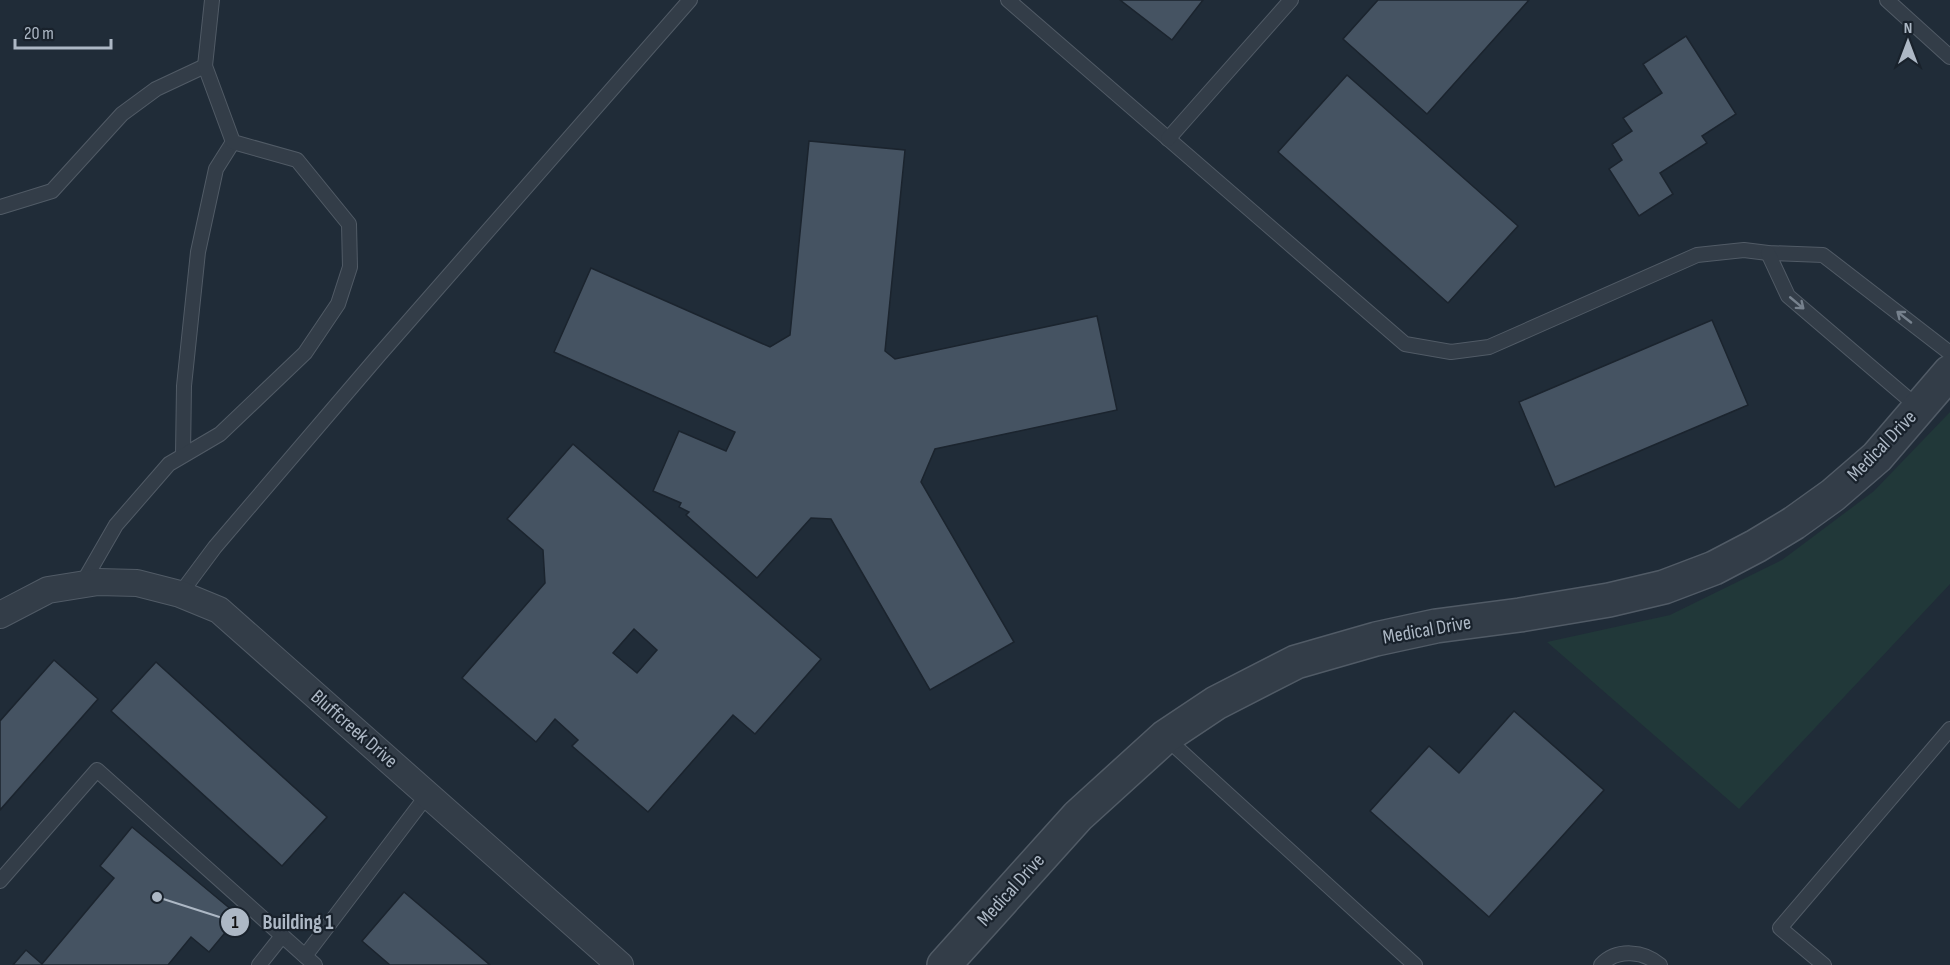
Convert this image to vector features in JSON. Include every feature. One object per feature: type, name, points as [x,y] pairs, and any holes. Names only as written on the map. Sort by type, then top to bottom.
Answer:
[{"type":"street","name":"Medical Drive","points":[[944,965],[1077,816],[1166,737],[1216,703],[1296,662],[1376,639],[1436,626],[1609,600],[1664,587],[1714,568],[1794,523],[1833,495],[1877,457],[1950,372]]},
{"type":"street","name":"Bluffcreek Drive","points":[[0,615],[48,590],[98,582],[137,583],[180,594],[219,610],[620,965]]},
{"type":"lane","points":[[212,0],[205,66],[233,142]]},
{"type":"lane","points":[[180,594],[214,547],[690,0]]},
{"type":"lane","points":[[1008,0],[1405,344],[1451,352],[1489,347],[1697,255],[1744,250],[1823,255],[1950,353]]},
{"type":"lane","points":[[1168,139],[1291,0]]},
{"type":"lane","points":[[1887,0],[1950,57]]},
{"type":"lane","points":[[0,207],[52,191],[122,114],[156,89],[205,66]]},
{"type":"lane","points":[[81,584],[116,525],[169,464],[220,434],[305,353],[338,304],[350,267],[349,224],[297,160],[233,142]]},
{"type":"lane","points":[[183,454],[184,386],[198,252],[216,169],[233,142]]},
{"type":"lane","points":[[1768,253],[1788,297],[1919,408]]},
{"type":"lane","points":[[1824,965],[1779,928],[1950,729]]},
{"type":"lane","points":[[1166,737],[1415,965]]},
{"type":"lane","points":[[0,881],[97,770],[310,961],[428,794]]},
{"type":"lane","points":[[259,965],[282,936]]},
{"type":"lane","points":[[1601,965],[1626,952],[1652,958],[1660,965]]},
{"type":"green space","points":[[1950,412],[1950,584],[1739,809],[1547,642],[1670,615],[1782,560],[1874,491]]},
{"type":"building","points":[[1120,0],[1203,0],[1172,40]]},
{"type":"building","points":[[1378,0],[1529,0],[1427,114],[1343,39]]},
{"type":"building","points":[[1686,36],[1736,114],[1702,136],[1707,143],[1660,173],[1673,194],[1639,216],[1609,169],[1622,160],[1612,144],[1632,131],[1623,118],[1662,93],[1643,64]]},
{"type":"building","points":[[1347,75],[1518,226],[1448,303],[1278,152]]},
{"type":"building","points":[[809,141],[905,150],[885,351],[895,359],[1097,316],[1117,410],[935,449],[921,482],[1014,642],[930,690],[831,519],[811,518],[757,578],[686,515],[689,512],[679,507],[681,503],[653,491],[679,431],[726,451],[735,432],[554,352],[591,268],[770,347],[790,335]]},
{"type":"building","points":[[1712,320],[1748,405],[1555,487],[1519,402]]},
{"type":"building","points":[[573,444],[821,659],[755,734],[733,715],[648,812],[572,746],[578,740],[555,719],[536,742],[462,678],[545,583],[543,550],[507,519]],"holes":[[[634,629],[657,650],[637,673],[613,653]]]},
{"type":"building","points":[[54,660],[98,699],[0,810],[0,721]]},
{"type":"building","points":[[156,662],[327,817],[282,866],[111,711]]},
{"type":"building","points":[[1514,711],[1604,790],[1489,917],[1370,811],[1429,746],[1459,773]]},
{"type":"building","points":[[132,827],[239,916],[209,952],[191,937],[168,965],[13,965],[26,950],[42,964],[114,878],[100,866]]},
{"type":"building","points":[[404,892],[490,965],[390,965],[362,941]]},
{"type":"place","name":"Building 1","points":[[157,897]]}]
